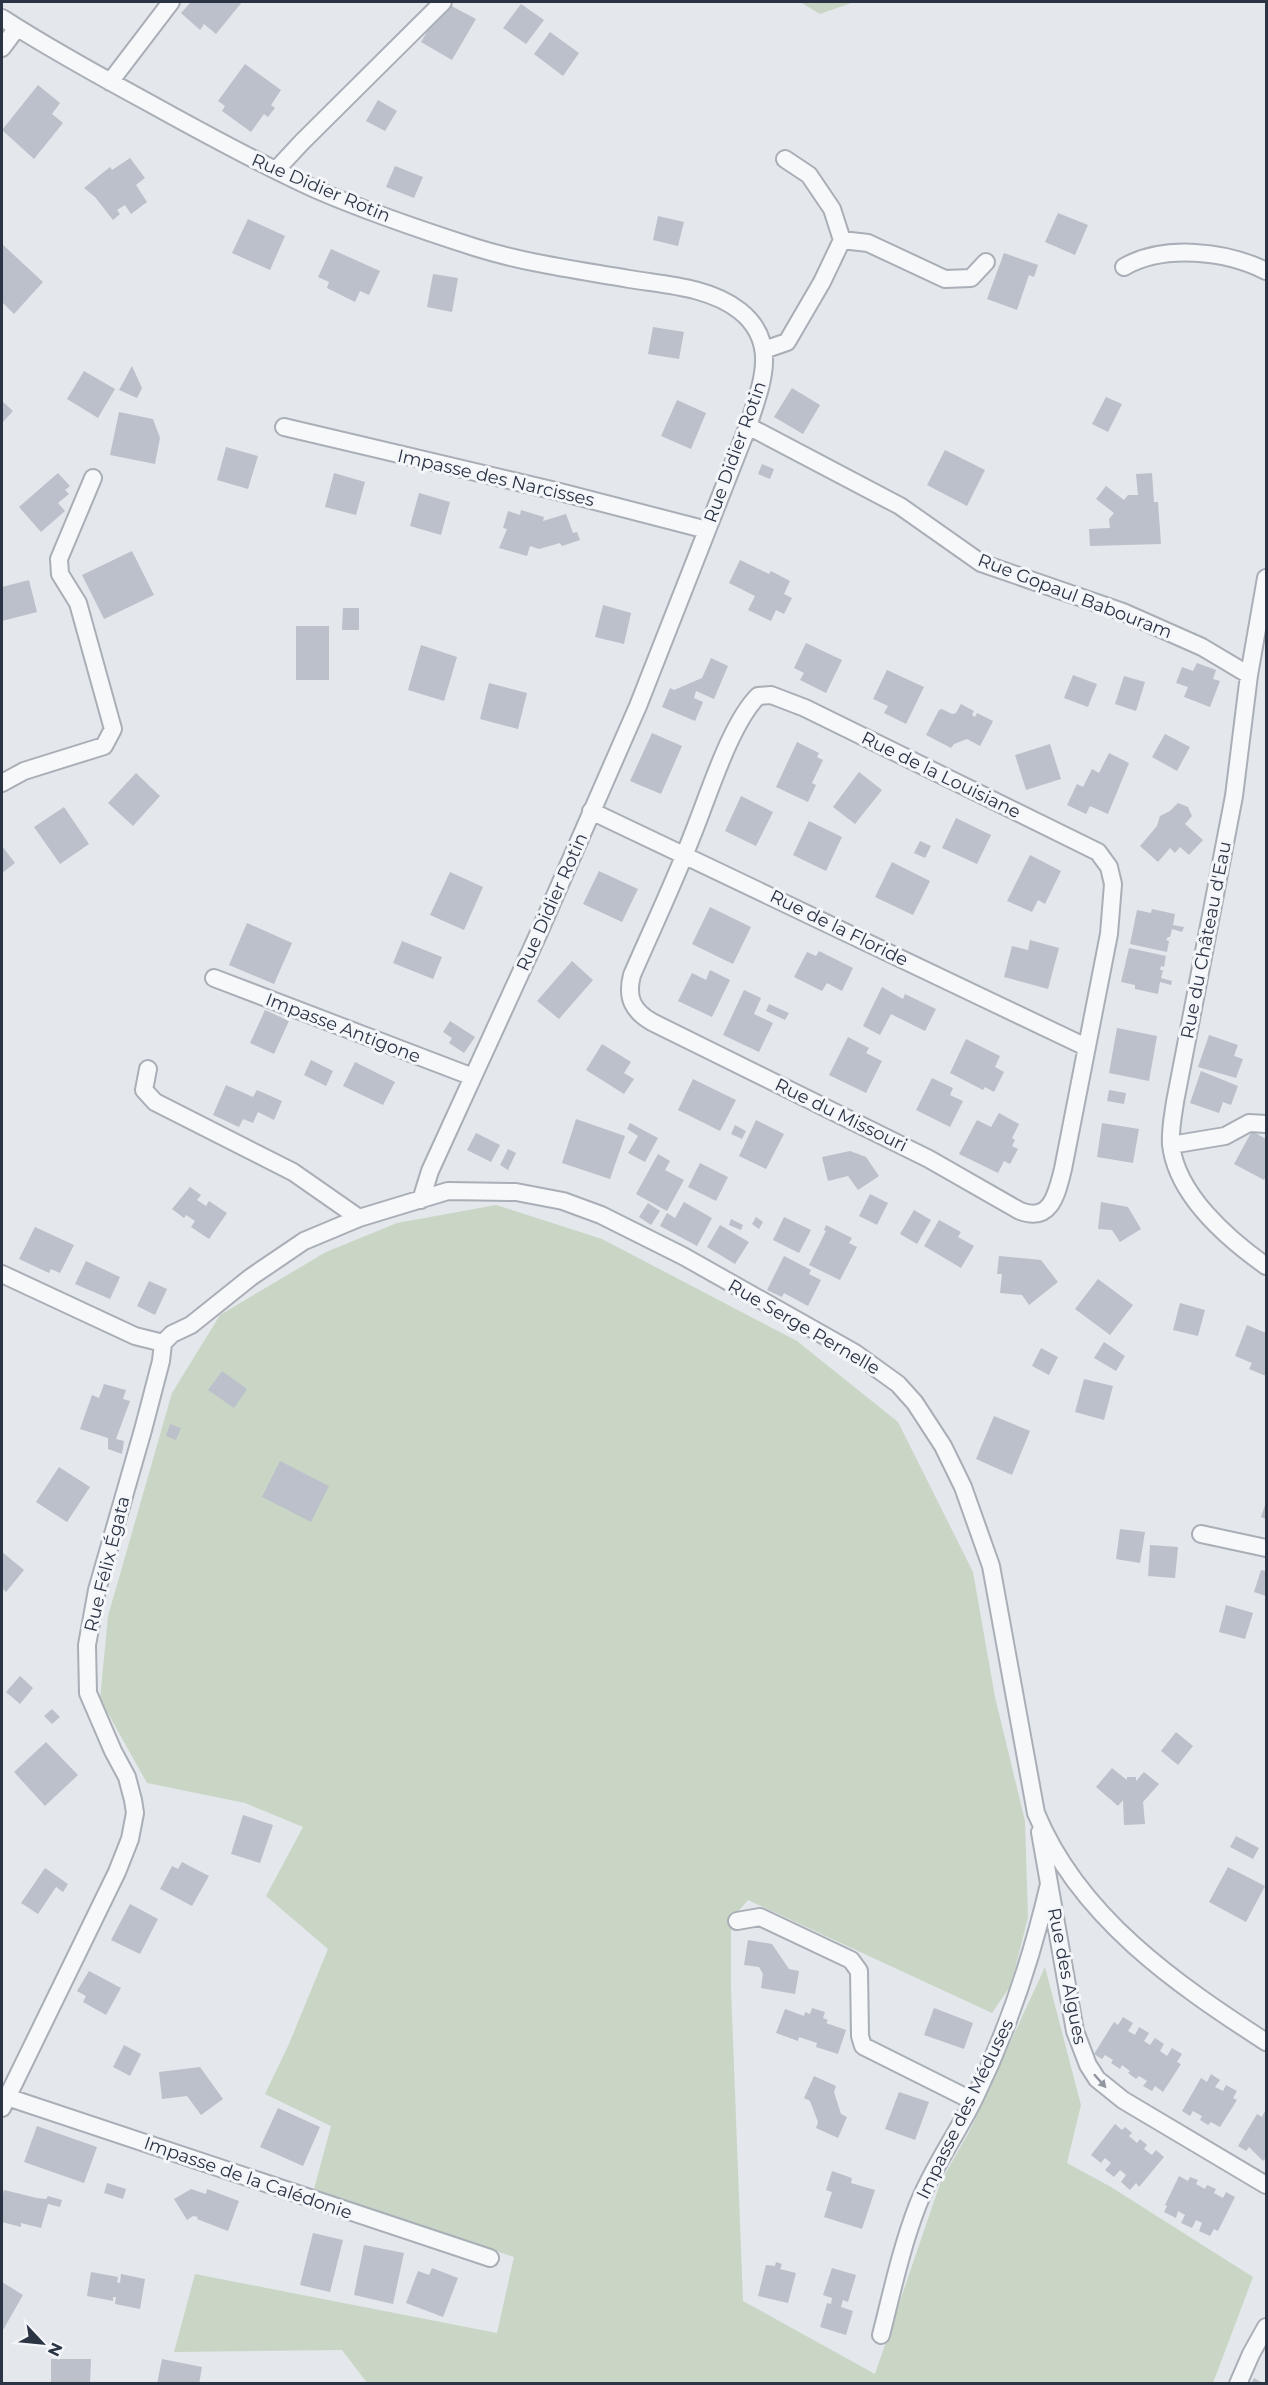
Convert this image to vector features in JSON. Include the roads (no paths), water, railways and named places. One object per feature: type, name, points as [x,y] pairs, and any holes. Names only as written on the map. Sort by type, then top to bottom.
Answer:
[{"type":"street","points":[[110,82],[171,2]]},
{"type":"street","points":[[276,170],[443,2]]},
{"type":"street","name":"Rue Didier Rotin","points":[[2,18],[110,82],[235,151],[317,190],[375,214],[477,248],[531,262],[663,283],[714,297],[740,310],[759,332],[764,350],[761,383],[748,426],[638,706],[537,937],[430,1171],[421,1200]]},
{"type":"street","points":[[2,48],[17,28]]},
{"type":"street","points":[[764,350],[787,342],[822,282],[842,240],[832,209],[809,175],[785,159]]},
{"type":"street","points":[[842,240],[868,243],[945,279],[971,278],[986,262]]},
{"type":"street","points":[[1124,267],[1138,259],[1166,253],[1222,255],[1266,271]]},
{"type":"street","name":"Rue Gopaul Babouram","points":[[748,426],[900,507],[981,563],[1124,612],[1202,647],[1249,675]]},
{"type":"street","name":"Impasse des Narcisses","points":[[284,427],[560,492],[707,530]]},
{"type":"street","points":[[2,783],[24,771],[104,746],[113,729],[78,603],[60,574],[59,559],[93,478]]},
{"type":"street","name":"Rue du Château d'Eau","points":[[1266,578],[1249,675],[1234,796],[1171,1127],[1171,1145],[1176,1162],[1195,1199],[1214,1223],[1266,1266]]},
{"type":"street","name":"Rue de la Louisiane","points":[[685,854],[736,728],[748,706],[758,696],[771,695],[805,708],[1098,852],[1109,867],[1113,884],[1109,934],[1086,1047]]},
{"type":"street","name":"Rue de la Floride","points":[[591,811],[1086,1047]]},
{"type":"street","name":"Rue du Missouri","points":[[685,854],[632,975],[629,997],[638,1013],[929,1159],[1026,1214],[1043,1212],[1053,1201],[1057,1191],[1086,1047]]},
{"type":"street","name":"Impasse Antigone","points":[[214,978],[473,1077]]},
{"type":"street","points":[[148,1069],[144,1090],[154,1102],[293,1172],[359,1218]]},
{"type":"street","points":[[1171,1145],[1225,1136],[1249,1124],[1266,1124]]},
{"type":"street","name":"Rue Serge Pernelle","points":[[163,1343],[172,1334],[191,1325],[251,1277],[304,1241],[359,1218],[448,1191],[487,1190],[541,1196],[601,1215],[683,1256],[855,1353],[898,1384],[915,1403],[943,1446],[963,1487],[991,1566],[1036,1814],[1045,1834],[1075,1880],[1135,1948],[1186,1988],[1266,2042]]},
{"type":"street","points":[[2,1274],[135,1336],[163,1343]]},
{"type":"street","name":"Rue Félix Égata","points":[[4,2103],[112,1882],[130,1839],[135,1814],[131,1789],[94,1711],[88,1693],[87,1644],[93,1607],[143,1430],[161,1361],[163,1343]]},
{"type":"street","points":[[1201,1534],[1266,1548]]},
{"type":"street","name":"Rue des Algues","points":[[1036,1814],[1075,2031],[1088,2065],[1097,2079],[1123,2100],[1266,2185]]},
{"type":"street","name":"Impasse des Méduses","points":[[881,2335],[917,2206],[973,2101],[1012,2016],[1037,1935],[1049,1884]]},
{"type":"street","points":[[737,1922],[760,1917],[851,1960],[860,1971],[860,2036],[863,2046],[973,2101]]},
{"type":"street","name":"Impasse de la Calédonie","points":[[4,2103],[490,2258]]},
{"type":"street","points":[[1238,2384],[1266,2327]]}]
